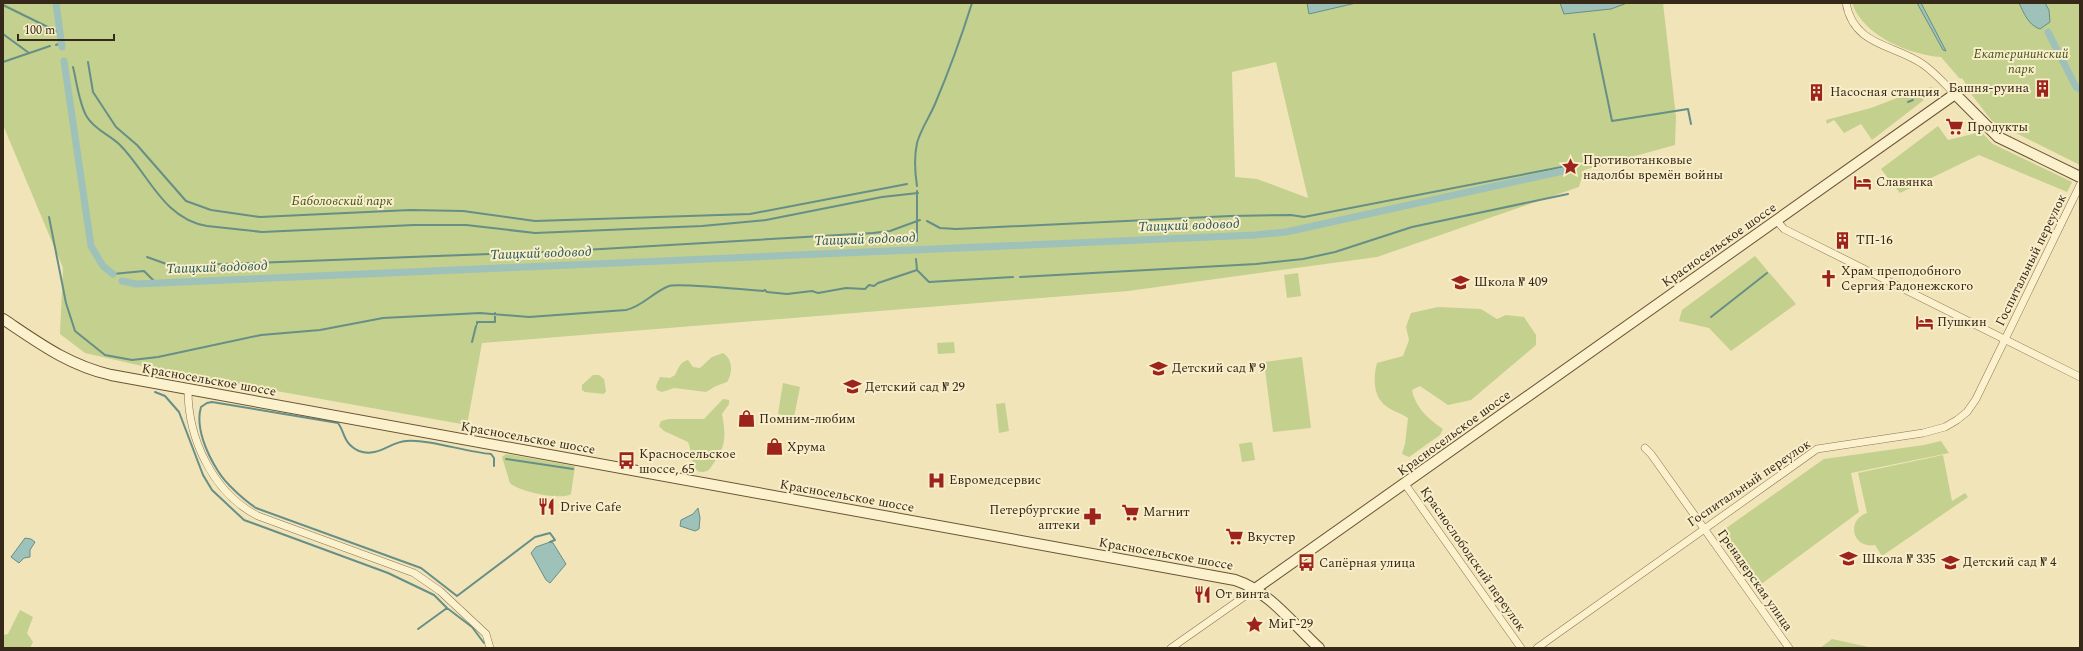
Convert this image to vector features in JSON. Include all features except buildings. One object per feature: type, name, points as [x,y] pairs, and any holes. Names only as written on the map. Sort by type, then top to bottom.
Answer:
[{"type":"main road","points":[[1955,94],[1998,137],[2080,177]]},
{"type":"main road","name":"Красносельское шоссе","points":[[3,319],[48,350],[81,366],[111,375],[1235,580],[1255,589],[1955,94]]},
{"type":"main road","points":[[1255,589],[1270,601],[1319,648]]},
{"type":"street","points":[[1846,3],[1852,19],[1864,35],[1880,46],[1924,64],[1955,94]]},
{"type":"street","name":"Госпитальный переулок","points":[[1537,648],[1547,645],[1704,528],[1817,449],[1923,434],[1945,427],[1958,420],[1967,412],[1976,399],[2080,186]]},
{"type":"street","points":[[1776,220],[1784,229],[2006,338],[2080,377]]},
{"type":"street","points":[[188,390],[190,416],[196,438],[216,482],[232,499],[244,509],[258,516],[414,573],[440,591],[486,634],[490,648]]},
{"type":"street","name":"Гренадерская улица","points":[[1645,448],[1651,454],[1789,648]]},
{"type":"street","name":"Краснослободский переулок","points":[[1405,484],[1521,648]]},
{"type":"street","points":[[1171,648],[1255,589]]},
{"type":"green space","name":"Баболовский парк","points":[[3,3],[1663,3],[1676,117],[1675,145],[1584,170],[1579,187],[1377,257],[1128,291],[482,343],[467,425],[164,371],[85,353],[60,334],[63,268],[3,125]],"holes":[[[1276,62],[1308,198],[1257,179],[1235,177],[1232,72]]]},
{"type":"green space","name":"Екатерининский парк","points":[[1852,3],[2080,3],[2080,165],[1992,121],[1968,90],[1969,89],[1962,78],[1960,79],[1941,57],[1902,48],[1889,42],[1866,25],[1858,15]]},
{"type":"green space","points":[[1932,87],[1933,93],[1872,140],[1861,124],[1844,133],[1834,120],[1827,124],[1826,120],[1871,108],[1918,90]]},
{"type":"green space","points":[[1938,126],[1948,140],[1981,132],[1993,144],[2072,182],[2067,192],[1979,155],[1900,193],[1881,169]]},
{"type":"green space","points":[[1755,256],[1796,304],[1731,351],[1709,328],[1679,321],[1682,310]]},
{"type":"green space","points":[[1298,273],[1301,296],[1287,298],[1284,275]]},
{"type":"green space","points":[[1438,307],[1481,309],[1497,319],[1506,315],[1524,317],[1536,335],[1536,345],[1471,400],[1448,405],[1420,386],[1412,390],[1419,407],[1432,421],[1443,429],[1440,435],[1409,457],[1402,454],[1405,444],[1408,418],[1388,408],[1382,402],[1376,392],[1376,368],[1377,363],[1403,356],[1409,340],[1406,327],[1411,313]]},
{"type":"green space","points":[[954,342],[955,353],[938,354],[937,343]]},
{"type":"green space","points":[[723,353],[729,359],[731,366],[730,375],[727,382],[706,392],[674,388],[662,392],[657,390],[656,386],[660,377],[670,378],[675,375],[683,362],[688,360],[693,367],[700,368],[712,357]]},
{"type":"green space","points":[[1302,357],[1311,428],[1273,432],[1264,362]]},
{"type":"green space","points":[[593,375],[599,375],[604,379],[606,391],[604,394],[585,392],[582,390],[582,385]]},
{"type":"green space","points":[[783,383],[800,387],[794,417],[778,414]]},
{"type":"green space","points":[[723,399],[729,400],[729,404],[722,414],[724,438],[721,450],[709,470],[703,472],[698,471],[693,464],[688,442],[664,431],[659,426],[661,421],[669,419],[704,419]]},
{"type":"green space","points":[[1005,403],[1009,431],[999,433],[996,404]]},
{"type":"green space","points":[[1941,441],[1949,453],[1851,473],[1859,512],[1758,586],[1722,531],[1824,459],[1924,445]]},
{"type":"green space","points":[[1252,442],[1255,460],[1242,462],[1239,444]]},
{"type":"green space","points":[[506,454],[575,466],[571,494],[566,496],[550,496],[530,492],[514,486],[510,483],[502,457]]},
{"type":"green space","points":[[1943,455],[1952,501],[1965,493],[1968,497],[1882,556],[1875,545],[1861,543],[1854,533],[1854,527],[1860,517],[1867,513],[1858,473]]},
{"type":"green space","points":[[20,610],[33,617],[27,633],[33,642],[30,648],[3,648],[3,635],[8,634]]},
{"type":"green space","points":[[1832,639],[1873,648],[1820,648]]},
{"type":"water","points":[[1307,3],[1356,3],[1309,14]]},
{"type":"water","points":[[1560,3],[1627,3],[1611,9],[1564,14]]},
{"type":"water","points":[[1917,3],[1921,3],[1946,51],[1943,50]]},
{"type":"water","points":[[2019,3],[2045,3],[2049,10],[2050,22],[2040,29],[2032,25]]},
{"type":"water","points":[[698,508],[700,518],[699,529],[695,531],[680,526],[681,520],[693,514]]},
{"type":"water","points":[[25,538],[31,539],[35,542],[30,550],[30,557],[24,558],[19,563],[11,557]]},
{"type":"water","points":[[550,542],[553,543],[566,564],[550,583],[546,580],[531,553],[536,547]]},
{"type":"waterway","name":"Таицкий водовод","points":[[56,3],[62,47]]},
{"type":"waterway","points":[[917,186],[915,165],[917,143],[945,79],[972,3]]},
{"type":"waterway","points":[[3,5],[60,33]]},
{"type":"waterway","points":[[2048,32],[2076,87],[2080,89]]},
{"type":"waterway","points":[[3,34],[29,53]]},
{"type":"waterway","points":[[1594,34],[1612,121],[1688,109],[1691,124]]},
{"type":"waterway","name":"Таицкий водовод","points":[[56,45],[61,43]]},
{"type":"waterway","points":[[3,62],[50,46]]},
{"type":"waterway","name":"Таицкий водовод","points":[[64,61],[91,246],[103,266],[113,274]]},
{"type":"waterway","points":[[88,62],[93,92],[116,127],[137,145],[186,201],[211,210],[260,217],[410,210],[463,211],[535,221],[750,214],[907,184]]},
{"type":"waterway","points":[[73,67],[82,106],[90,122],[120,145],[168,205],[192,222],[207,226],[262,232],[414,225],[466,225],[535,233],[702,226],[766,220],[882,197],[918,193]]},
{"type":"waterway","name":"Таицкий водовод","points":[[1908,102],[1913,100]]},
{"type":"waterway","points":[[927,221],[940,228],[956,229],[1230,216],[1291,215],[1304,217],[1567,166]]},
{"type":"waterway","name":"Таицкий водовод","points":[[122,281],[136,284],[1255,235],[1286,232],[1568,170]]},
{"type":"waterway","points":[[917,191],[917,241]]},
{"type":"waterway","points":[[1020,277],[1256,264],[1303,259],[1335,252],[1412,227],[1568,194]]},
{"type":"waterway","points":[[49,217],[66,303],[75,331],[105,355],[132,360],[158,357],[261,335],[320,330],[383,318],[480,313],[529,317],[626,310],[637,306],[663,289],[675,285],[765,290],[767,292],[787,294],[812,291],[818,293],[846,288],[865,289],[869,285],[874,286],[878,283],[917,270]]},
{"type":"waterway","points":[[147,257],[172,266],[567,251],[873,233],[890,231],[920,220]]},
{"type":"waterway","points":[[916,259],[917,270],[929,282],[1013,277]]},
{"type":"waterway","name":"Таицкий водовод","points":[[113,274],[144,271],[156,283]]},
{"type":"waterway","points":[[1711,317],[1767,273]]},
{"type":"waterway","points":[[477,324],[477,322],[495,322],[495,313]]},
{"type":"waterway","points":[[472,342],[476,326]]},
{"type":"waterway","points":[[155,392],[165,396],[179,412],[203,475],[212,490],[244,520],[388,573],[434,595],[447,608]]},
{"type":"waterway","points":[[494,466],[494,458],[491,454],[426,442],[400,442],[372,453],[366,453],[359,451],[350,445],[338,423],[212,402],[201,407],[201,432],[210,457],[225,481],[251,505],[421,568],[457,596],[535,537],[550,533],[555,540],[550,542]]},
{"type":"waterway","points":[[506,459],[573,469]]},
{"type":"waterway","points":[[418,629],[447,608],[472,627],[484,643]]},
{"type":"place","name":"Башня-руина","points":[[2042,88]]},
{"type":"place","name":"Насосная станция","points":[[1817,92]]},
{"type":"place","name":"Продукты","points":[[1954,127]]},
{"type":"place","name":"Противотанковые надолбы времён войны","points":[[1570,167]]},
{"type":"place","name":"Славянка","points":[[1863,182]]},
{"type":"place","name":"ТП-16","points":[[1843,240]]},
{"type":"place","name":"Храм преподобного Сергия Радонежского","points":[[1828,278]]},
{"type":"place","name":"Школа № 409","points":[[1461,282]]},
{"type":"place","name":"Пушкин","points":[[1924,322]]},
{"type":"place","name":"Детский сад № 9","points":[[1159,368]]},
{"type":"place","name":"Детский сад № 29","points":[[852,387]]},
{"type":"place","name":"Помним-любим","points":[[746,419]]},
{"type":"place","name":"Хрума","points":[[774,447]]},
{"type":"place","name":"Красносельское шоссе, 65","points":[[626,461]]},
{"type":"place","name":"Евромедсервис","points":[[936,480]]},
{"type":"place","name":"Drive Cafe","points":[[547,507]]},
{"type":"place","name":"Магнит","points":[[1130,512]]},
{"type":"place","name":"Петербургские аптеки","points":[[1093,517]]},
{"type":"place","name":"Вкустер","points":[[1234,537]]},
{"type":"place","name":"Школа № 335","points":[[1849,559]]},
{"type":"place","name":"Детский сад № 4","points":[[1950,562]]},
{"type":"place","name":"Сапёрная улица","points":[[1306,563]]},
{"type":"place","name":"От винта","points":[[1202,594]]},
{"type":"place","name":"МиГ-29","points":[[1255,624]]}]
